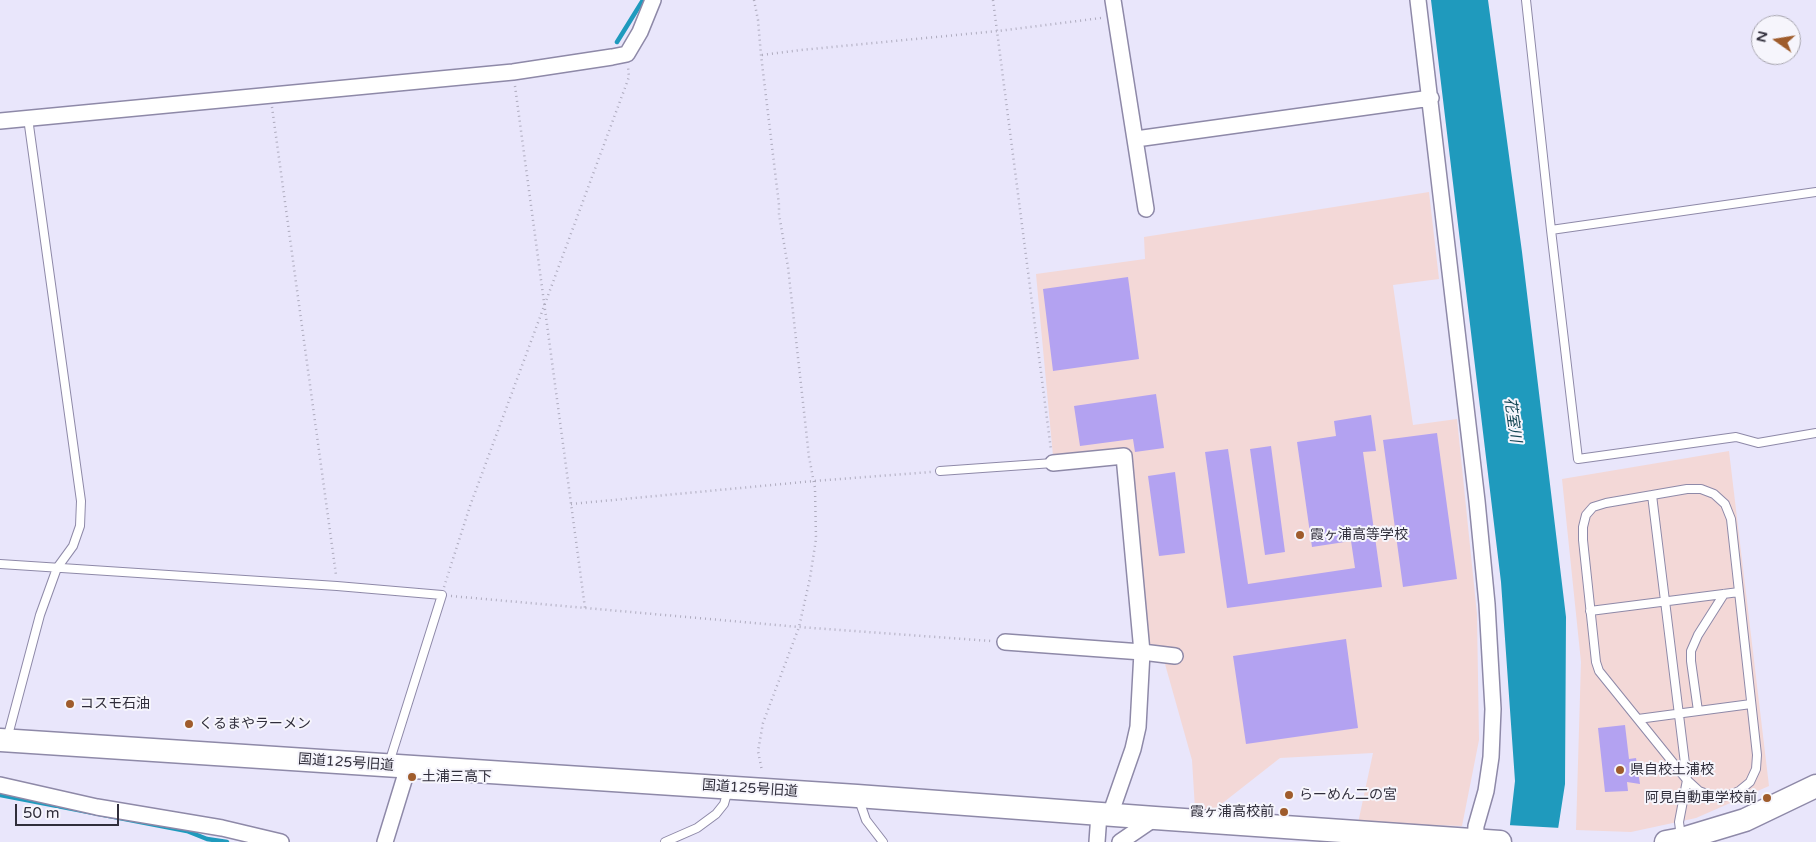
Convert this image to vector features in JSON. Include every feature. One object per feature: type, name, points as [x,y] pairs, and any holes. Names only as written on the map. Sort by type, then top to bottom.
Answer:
[{"type":"street","points":[[0,120],[513,72],[627,54],[640,32],[653,0]]},
{"type":"street","points":[[1113,0],[1146,209]]},
{"type":"street","points":[[1418,0],[1477,501],[1491,658],[1493,709],[1491,757],[1486,791],[1476,826],[1480,841]]},
{"type":"street","points":[[1136,139],[1431,98]]},
{"type":"street","points":[[1053,463],[1124,456],[1142,652],[1138,727],[1133,749],[1104,815],[1097,842]]},
{"type":"street","points":[[1005,642],[1175,656]]},
{"type":"street","name":"国道125号旧道","points":[[3,740],[857,796],[1155,818],[1353,837],[1500,842]]},
{"type":"street","points":[[385,842],[398,767]]},
{"type":"street","points":[[0,785],[97,807],[222,828],[281,842]]},
{"type":"street","points":[[1677,841],[1746,820],[1816,786]]},
{"type":"street","points":[[1120,842],[1155,818]]},
{"type":"lane","points":[[1526,0],[1578,459],[1736,437],[1758,443],[1816,433]]},
{"type":"lane","points":[[3,740],[40,615],[57,568],[73,546],[80,526],[82,501],[28,118]]},
{"type":"lane","points":[[1551,230],[1816,192]]},
{"type":"lane","points":[[940,471],[1053,463]]},
{"type":"lane","points":[[1687,489],[1701,489],[1714,494],[1725,504],[1731,519],[1739,592],[1757,754],[1756,769],[1750,782],[1739,791],[1727,796],[1715,797],[1700,791],[1687,780],[1599,672],[1596,662],[1582,540],[1586,515],[1594,507],[1606,503],[1687,489]]},
{"type":"lane","points":[[1652,495],[1687,780],[1677,841]]},
{"type":"lane","points":[[0,564],[337,586],[442,595],[398,767]]},
{"type":"lane","points":[[1590,611],[1739,592]]},
{"type":"lane","points":[[1698,711],[1691,650],[1698,635],[1724,594]]},
{"type":"lane","points":[[1638,719],[1751,704]]},
{"type":"lane","points":[[665,842],[697,828],[716,814],[724,804],[729,788]]},
{"type":"lane","points":[[857,796],[866,820],[883,842]]},
{"type":"path","points":[[754,0],[780,204],[779,214],[788,267],[809,457],[814,481],[816,539],[800,627],[763,722],[758,750],[765,790]]},
{"type":"path","points":[[994,0],[1053,463]]},
{"type":"path","points":[[761,55],[998,32],[1115,16]]},
{"type":"path","points":[[627,54],[629,76],[470,506],[442,595],[800,627],[1005,642]]},
{"type":"path","points":[[513,72],[585,608]]},
{"type":"path","points":[[270,94],[337,586]]},
{"type":"path","points":[[571,504],[940,471]]},
{"type":"shaded area","name":"霞ヶ浦高等学校","points":[[1429,192],[1439,279],[1393,285],[1413,425],[1457,419],[1477,614],[1479,740],[1462,826],[1358,823],[1373,753],[1280,758],[1215,809],[1195,809],[1192,760],[1165,664],[1143,647],[1121,457],[1053,456],[1036,274],[1145,259],[1144,237]]},
{"type":"shaded area","points":[[1729,451],[1769,786],[1696,818],[1631,832],[1576,830],[1581,662],[1562,479]]},
{"type":"water","name":"花室川","points":[[1431,0],[1488,0],[1522,252],[1566,617],[1565,784],[1556,842],[1508,842],[1515,781],[1501,582]]},
{"type":"pier","points":[[1507,825],[1561,828],[1559,842],[1506,842]]},
{"type":"building","points":[[1128,277],[1139,359],[1053,371],[1043,289]]},
{"type":"building","points":[[1156,394],[1164,448],[1135,452],[1133,439],[1080,446],[1074,406]]},
{"type":"building","points":[[1371,415],[1376,451],[1363,452],[1382,587],[1227,608],[1205,452],[1228,449],[1248,584],[1355,568],[1351,541],[1312,547],[1297,442],[1336,436],[1334,421]]},
{"type":"building","points":[[1437,433],[1457,579],[1403,587],[1383,440]]},
{"type":"building","points":[[1271,446],[1285,552],[1265,555],[1250,449]]},
{"type":"building","points":[[1175,472],[1185,553],[1159,556],[1148,476]]},
{"type":"building","points":[[1346,639],[1358,728],[1246,744],[1233,656]]},
{"type":"building","name":"県自校土浦校","points":[[1625,725],[1629,759],[1636,758],[1640,784],[1627,782],[1628,791],[1605,792],[1598,728]]},
{"type":"waterway","points":[[617,42],[643,0]]},
{"type":"waterway","points":[[0,795],[187,831],[207,839],[227,842]]},
{"type":"place","name":"霞ヶ浦高等学校","points":[[1300,535]]},
{"type":"place","name":"コスモ石油","points":[[70,704]]},
{"type":"place","name":"くるまやラーメン","points":[[189,724]]},
{"type":"place","name":"県自校土浦校","points":[[1620,770]]},
{"type":"place","name":"土浦三高下","points":[[412,777]]},
{"type":"place","name":"らーめん二の宮","points":[[1289,795]]},
{"type":"place","name":"阿見自動車学校前","points":[[1767,798]]},
{"type":"place","name":"霞ヶ浦高校前","points":[[1284,812]]}]
